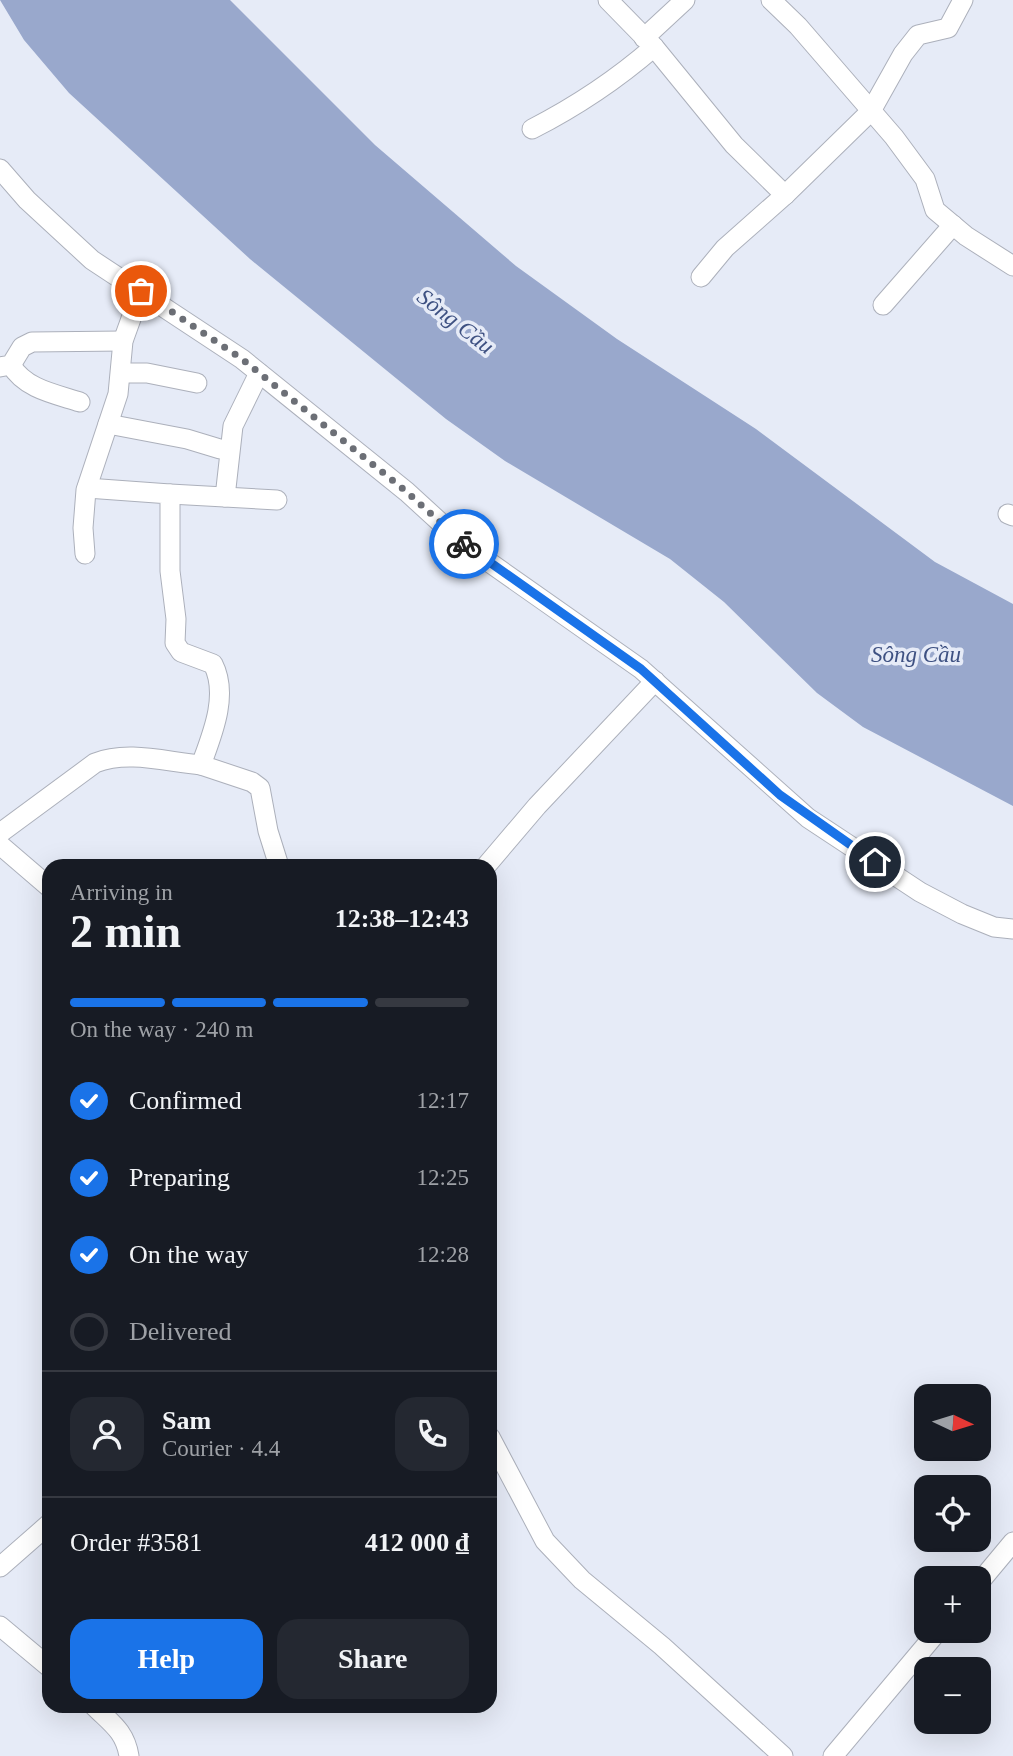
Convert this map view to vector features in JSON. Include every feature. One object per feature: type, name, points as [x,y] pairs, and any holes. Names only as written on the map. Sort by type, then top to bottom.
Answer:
[{"type":"street","points":[[608,0],[649,43],[734,145],[785,195]]},
{"type":"street","points":[[532,129],[582,102],[626,71],[685,0]]},
{"type":"street","points":[[771,0],[798,26],[925,179],[936,210],[953,225],[1013,266]]},
{"type":"street","points":[[701,277],[734,240],[785,195],[871,111],[903,54],[918,35],[948,28],[964,0]]},
{"type":"street","points":[[0,169],[27,200],[92,260],[259,373],[407,492],[466,546],[655,681],[808,818],[920,892],[994,927],[1013,929]]},
{"type":"street","points":[[883,305],[953,225]]},
{"type":"street","points":[[85,554],[83,528],[87,488],[123,373],[124,341],[141,291]]},
{"type":"street","points":[[80,402],[31,385],[5,366],[22,347],[33,342],[124,341]]},
{"type":"street","points":[[123,373],[147,373],[197,383]]},
{"type":"street","points":[[225,497],[233,426],[259,373]]},
{"type":"street","points":[[108,424],[187,439],[220,449]]},
{"type":"street","points":[[87,488],[278,500]]},
{"type":"street","points":[[170,494],[170,571],[176,619],[175,643],[181,652],[213,664],[218,675],[220,694],[201,765]]},
{"type":"street","points":[[492,859],[537,806],[655,681]]},
{"type":"street","points":[[0,833],[95,763],[111,757],[201,765],[252,782],[260,788],[268,831],[277,859]]},
{"type":"street","points":[[0,845],[42,881]]},
{"type":"street","points":[[497,1450],[545,1541],[582,1580],[662,1646],[783,1756]]},
{"type":"street","points":[[0,1567],[42,1530]]},
{"type":"street","points":[[991,1568],[1013,1542]]},
{"type":"street","points":[[0,1626],[42,1661]]},
{"type":"street","points":[[833,1756],[928,1643]]},
{"type":"street","points":[[102,1713],[127,1740],[130,1756]]},
{"type":"water","name":"Sông Cầu","points":[[0,0],[230,0],[375,145],[516,266],[617,339],[756,429],[935,562],[1013,604],[1013,806],[863,727],[817,693],[724,602],[670,559],[505,461],[446,419],[250,259],[69,93],[24,40]]},
{"type":"way so far","points":[[141,291],[242,359],[407,492],[464,544]]},
{"type":"route","points":[[464,544],[641,669],[780,795],[808,818],[875,862]]}]
